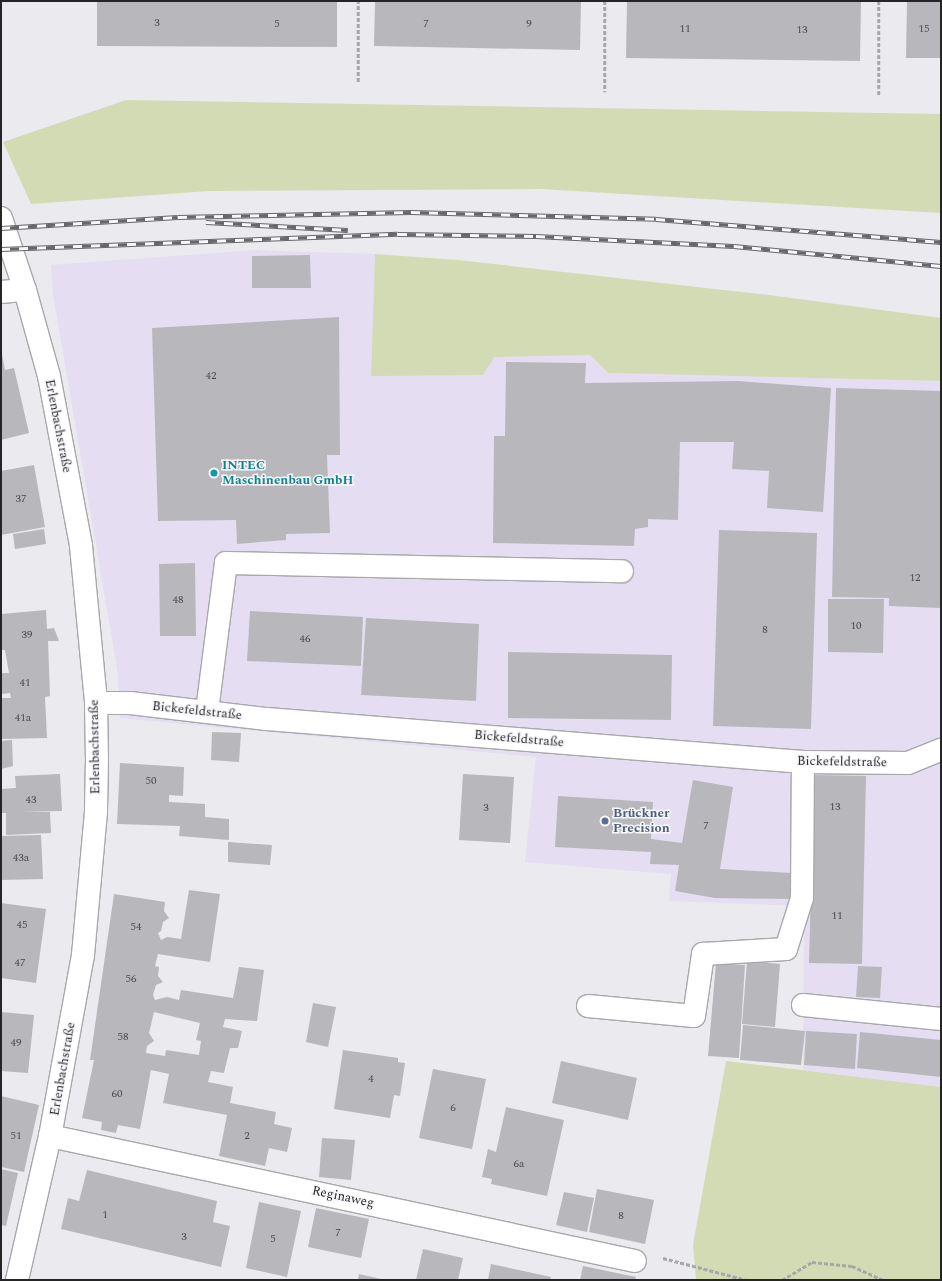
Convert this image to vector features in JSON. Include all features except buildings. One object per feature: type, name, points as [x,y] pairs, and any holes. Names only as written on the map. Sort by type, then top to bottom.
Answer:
[{"type":"street","name":"Erlenbachstraße","points":[[1,218],[25,290],[49,376],[81,546],[96,703],[96,812],[83,955],[50,1136],[16,1280]]},
{"type":"street","points":[[1,292],[25,290]]},
{"type":"street","points":[[207,711],[226,564],[622,571]]},
{"type":"street","name":"Bickefeldstraße","points":[[96,703],[130,704],[207,711],[267,719],[803,762],[908,764],[941,750]]},
{"type":"street","points":[[588,1006],[694,1016],[703,954],[786,949],[802,898],[803,762]]},
{"type":"street","points":[[803,1006],[941,1019]]},
{"type":"street","name":"Reginaweg","points":[[50,1136],[635,1261]]},
{"type":"path","points":[[358,1],[358,82]]},
{"type":"path","points":[[605,1],[605,92]]},
{"type":"path","points":[[879,1],[879,95]]},
{"type":"path","points":[[635,1261],[646,1254],[747,1280]]},
{"type":"path","points":[[782,1280],[812,1262],[852,1266],[882,1280]]},
{"type":"shaded area","points":[[256,250],[375,254],[371,375],[494,357],[590,355],[608,373],[941,381],[941,1087],[803,1070],[804,906],[669,901],[671,874],[525,862],[536,757],[120,718],[118,674],[53,295],[51,265]]},
{"type":"green space","points":[[126,100],[941,114],[941,213],[541,189],[208,191],[31,204],[3,142]]},
{"type":"green space","points":[[375,254],[458,260],[769,295],[941,318],[941,381],[608,373],[590,355],[494,357],[483,375],[371,376]]},
{"type":"green space","points":[[726,1061],[941,1087],[941,1280],[696,1280],[693,1245]]},
{"type":"railway","points":[[1,228],[178,217],[411,212],[656,219],[941,242]]},
{"type":"railway","points":[[206,222],[348,230]]},
{"type":"railway","points":[[1,249],[398,234],[536,236],[734,246],[941,266]]},
{"type":"place","name":"INTEC Maschinenbau GmbH","points":[[214,473]]},
{"type":"place","name":"Brückner Precision","points":[[605,821]]}]
